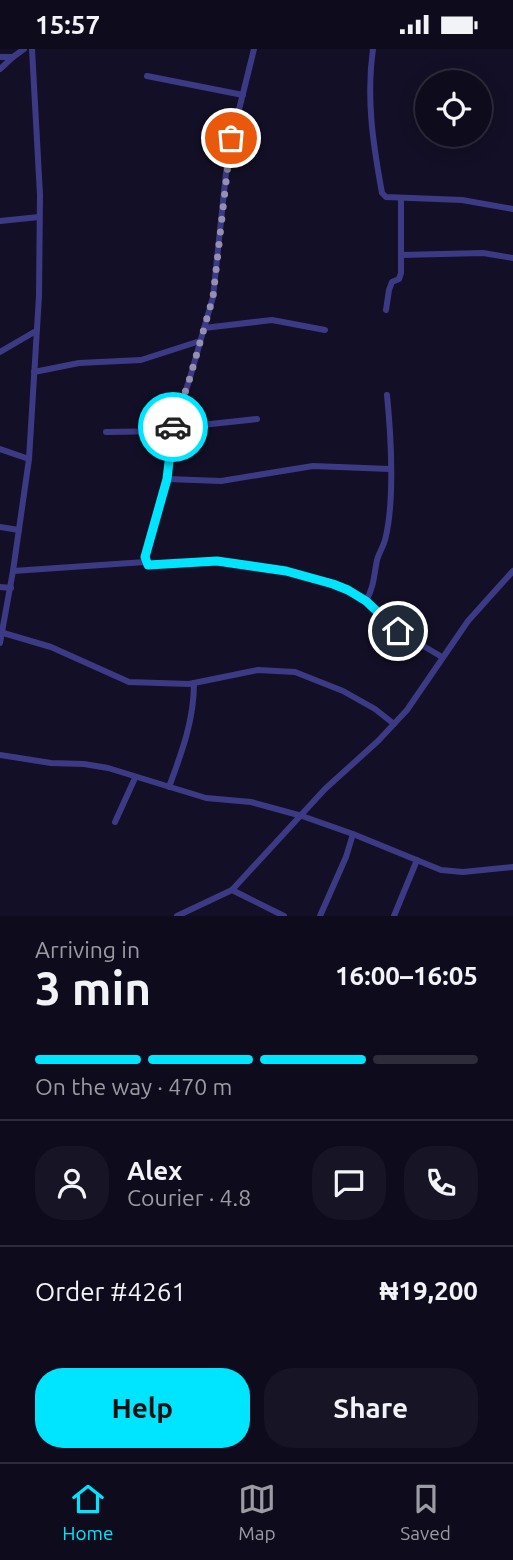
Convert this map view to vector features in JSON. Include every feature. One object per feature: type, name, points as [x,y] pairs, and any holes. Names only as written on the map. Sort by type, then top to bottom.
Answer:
[{"type":"street","points":[[0,69],[24,49]]},
{"type":"street","points":[[0,643],[11,588],[29,459],[34,372],[40,195],[33,49]]},
{"type":"street","points":[[145,562],[167,479],[172,431],[204,328],[217,272],[228,154],[254,49]]},
{"type":"street","points":[[373,49],[369,78],[371,129],[382,193],[386,197],[462,200],[513,209]]},
{"type":"street","points":[[0,57],[13,57]]},
{"type":"street","points":[[147,76],[243,95]]},
{"type":"street","points":[[386,310],[392,282],[399,279],[401,273],[401,198]]},
{"type":"street","points":[[0,221],[39,217]]},
{"type":"street","points":[[401,255],[483,253],[513,258]]},
{"type":"street","points":[[204,328],[272,320],[325,330]]},
{"type":"street","points":[[0,352],[36,331]]},
{"type":"street","points":[[34,372],[91,362],[141,360],[200,341]]},
{"type":"street","points":[[366,601],[373,589],[388,522],[390,433],[387,395]]},
{"type":"street","points":[[106,432],[172,431],[183,427],[257,419]]},
{"type":"street","points":[[0,449],[29,459]]},
{"type":"street","points":[[167,479],[221,481],[313,466],[390,469]]},
{"type":"street","points":[[0,527],[19,530]]},
{"type":"street","points":[[13,571],[145,562],[148,565],[217,561],[286,571],[333,584],[366,601],[398,631],[442,657]]},
{"type":"street","points":[[177,916],[232,890],[325,789],[394,724],[468,621],[513,571]]},
{"type":"street","points":[[0,587],[11,588]]},
{"type":"street","points":[[1,632],[51,647],[129,682],[194,683],[258,670],[295,672],[343,691],[375,709],[394,724]]},
{"type":"street","points":[[169,787],[189,730],[194,683]]},
{"type":"street","points":[[0,755],[51,764],[84,764],[206,798],[233,799],[302,816],[441,870],[456,872],[513,867]]},
{"type":"street","points":[[116,822],[135,778]]},
{"type":"street","points":[[320,916],[353,834]]},
{"type":"street","points":[[394,916],[417,860]]},
{"type":"street","points":[[232,890],[284,916]]},
{"type":"way so far","points":[[173,427],[213,297],[231,138]]},
{"type":"route","points":[[173,427],[167,479],[145,557],[148,565],[180,561],[217,561],[286,571],[348,590],[366,601],[398,631]]}]
